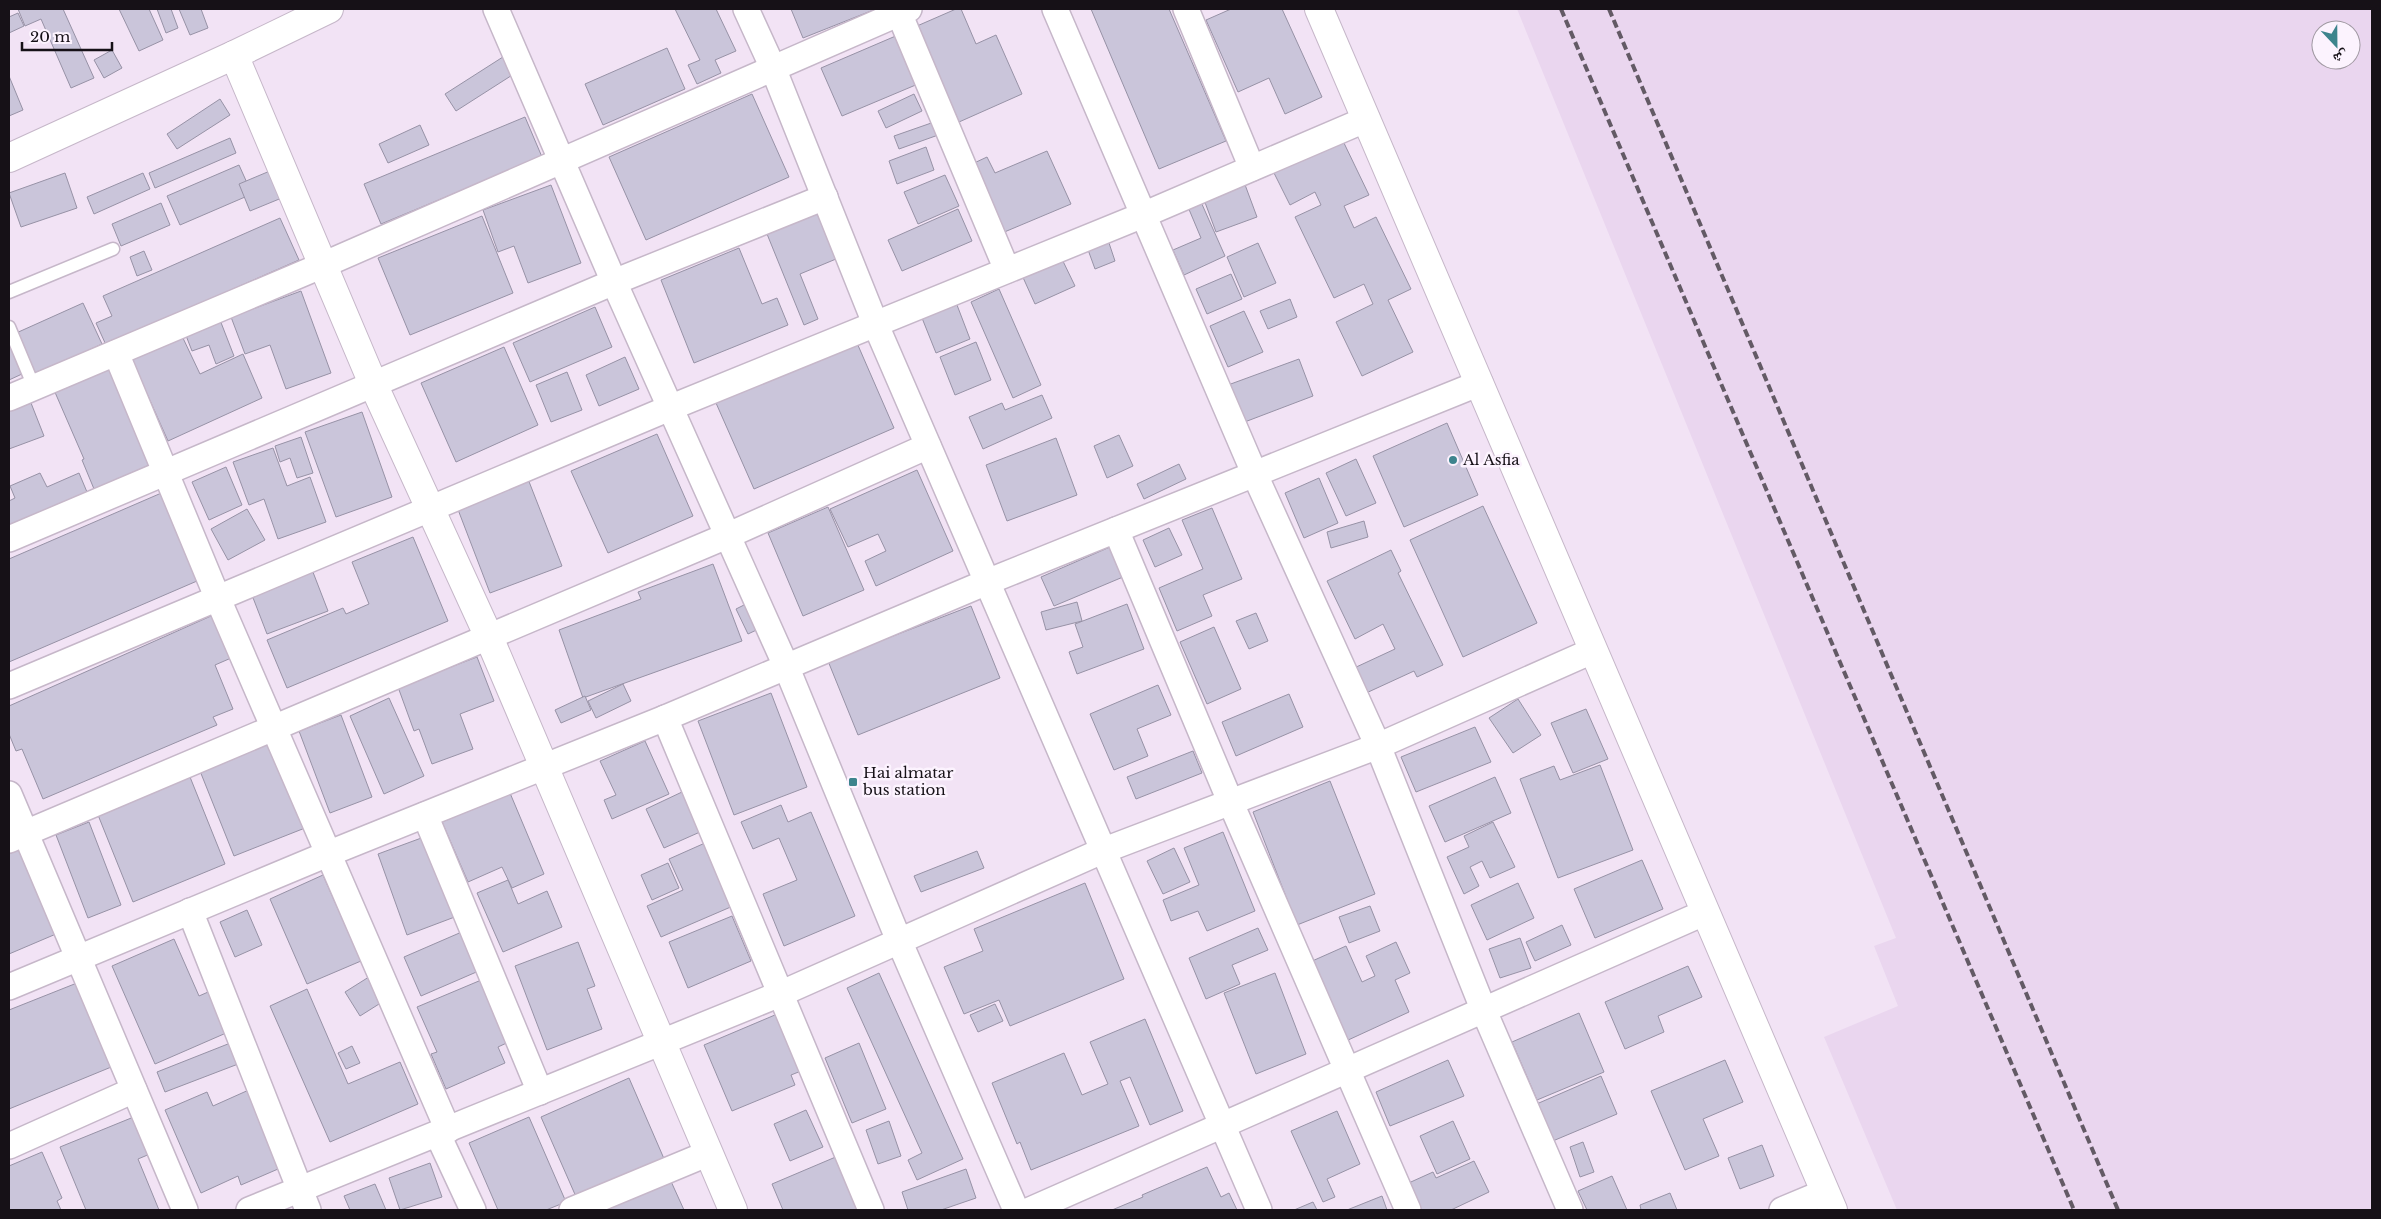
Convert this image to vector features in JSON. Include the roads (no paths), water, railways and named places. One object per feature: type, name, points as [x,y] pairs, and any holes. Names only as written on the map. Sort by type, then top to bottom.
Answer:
[{"type":"main road","points":[[9,158],[234,55],[329,9]]},
{"type":"main road","points":[[1319,9],[1480,383],[1592,651],[1829,1201]]},
{"type":"main road","points":[[234,55],[374,386],[488,635],[733,1210]]},
{"type":"street","points":[[496,9],[614,282],[672,407],[786,666],[900,943],[1016,1210]]},
{"type":"street","points":[[746,9],[773,68],[875,323],[1259,1210]]},
{"type":"street","points":[[1055,9],[1255,475],[1378,746],[1484,1011],[1570,1210]]},
{"type":"street","points":[[1186,9],[1252,168]]},
{"type":"street","points":[[9,398],[323,265],[904,11],[1007,270]]},
{"type":"street","points":[[9,686],[672,407],[1143,215],[1367,119]]},
{"type":"street","points":[[9,539],[374,386],[614,282],[825,197]]},
{"type":"street","points":[[116,353],[218,598],[330,853],[473,1210]]},
{"type":"street","points":[[9,987],[330,853],[665,718],[988,582],[1480,383]]},
{"type":"street","points":[[17,836],[488,635],[729,535],[928,446]]},
{"type":"street","points":[[1116,530],[1230,801],[1408,1210]]},
{"type":"street","points":[[249,1210],[304,1199],[443,1132],[900,943],[1102,851],[1378,746],[1592,651]]},
{"type":"street","points":[[665,718],[871,1210]]},
{"type":"street","points":[[9,794],[17,836],[79,958],[185,1210]]},
{"type":"street","points":[[425,815],[540,1092]]},
{"type":"street","points":[[190,911],[304,1199]]},
{"type":"street","points":[[1030,1210],[1347,1072],[1706,912]]},
{"type":"street","points":[[9,1146],[134,1090]]},
{"type":"street","points":[[572,1210],[709,1153]]},
{"type":"street","points":[[1782,1210],[1829,1201]]},
{"type":"lane","points":[[9,292],[113,249]]},
{"type":"lane","points":[[9,327],[34,387]]},
{"type":"railway","points":[[1561,9],[2074,1210]]},
{"type":"railway","points":[[1609,9],[2118,1210]]},
{"type":"place","name":"Al Asfia","points":[[1453,460]]},
{"type":"place","name":"Hai almatar bus station","points":[[853,782]]}]
